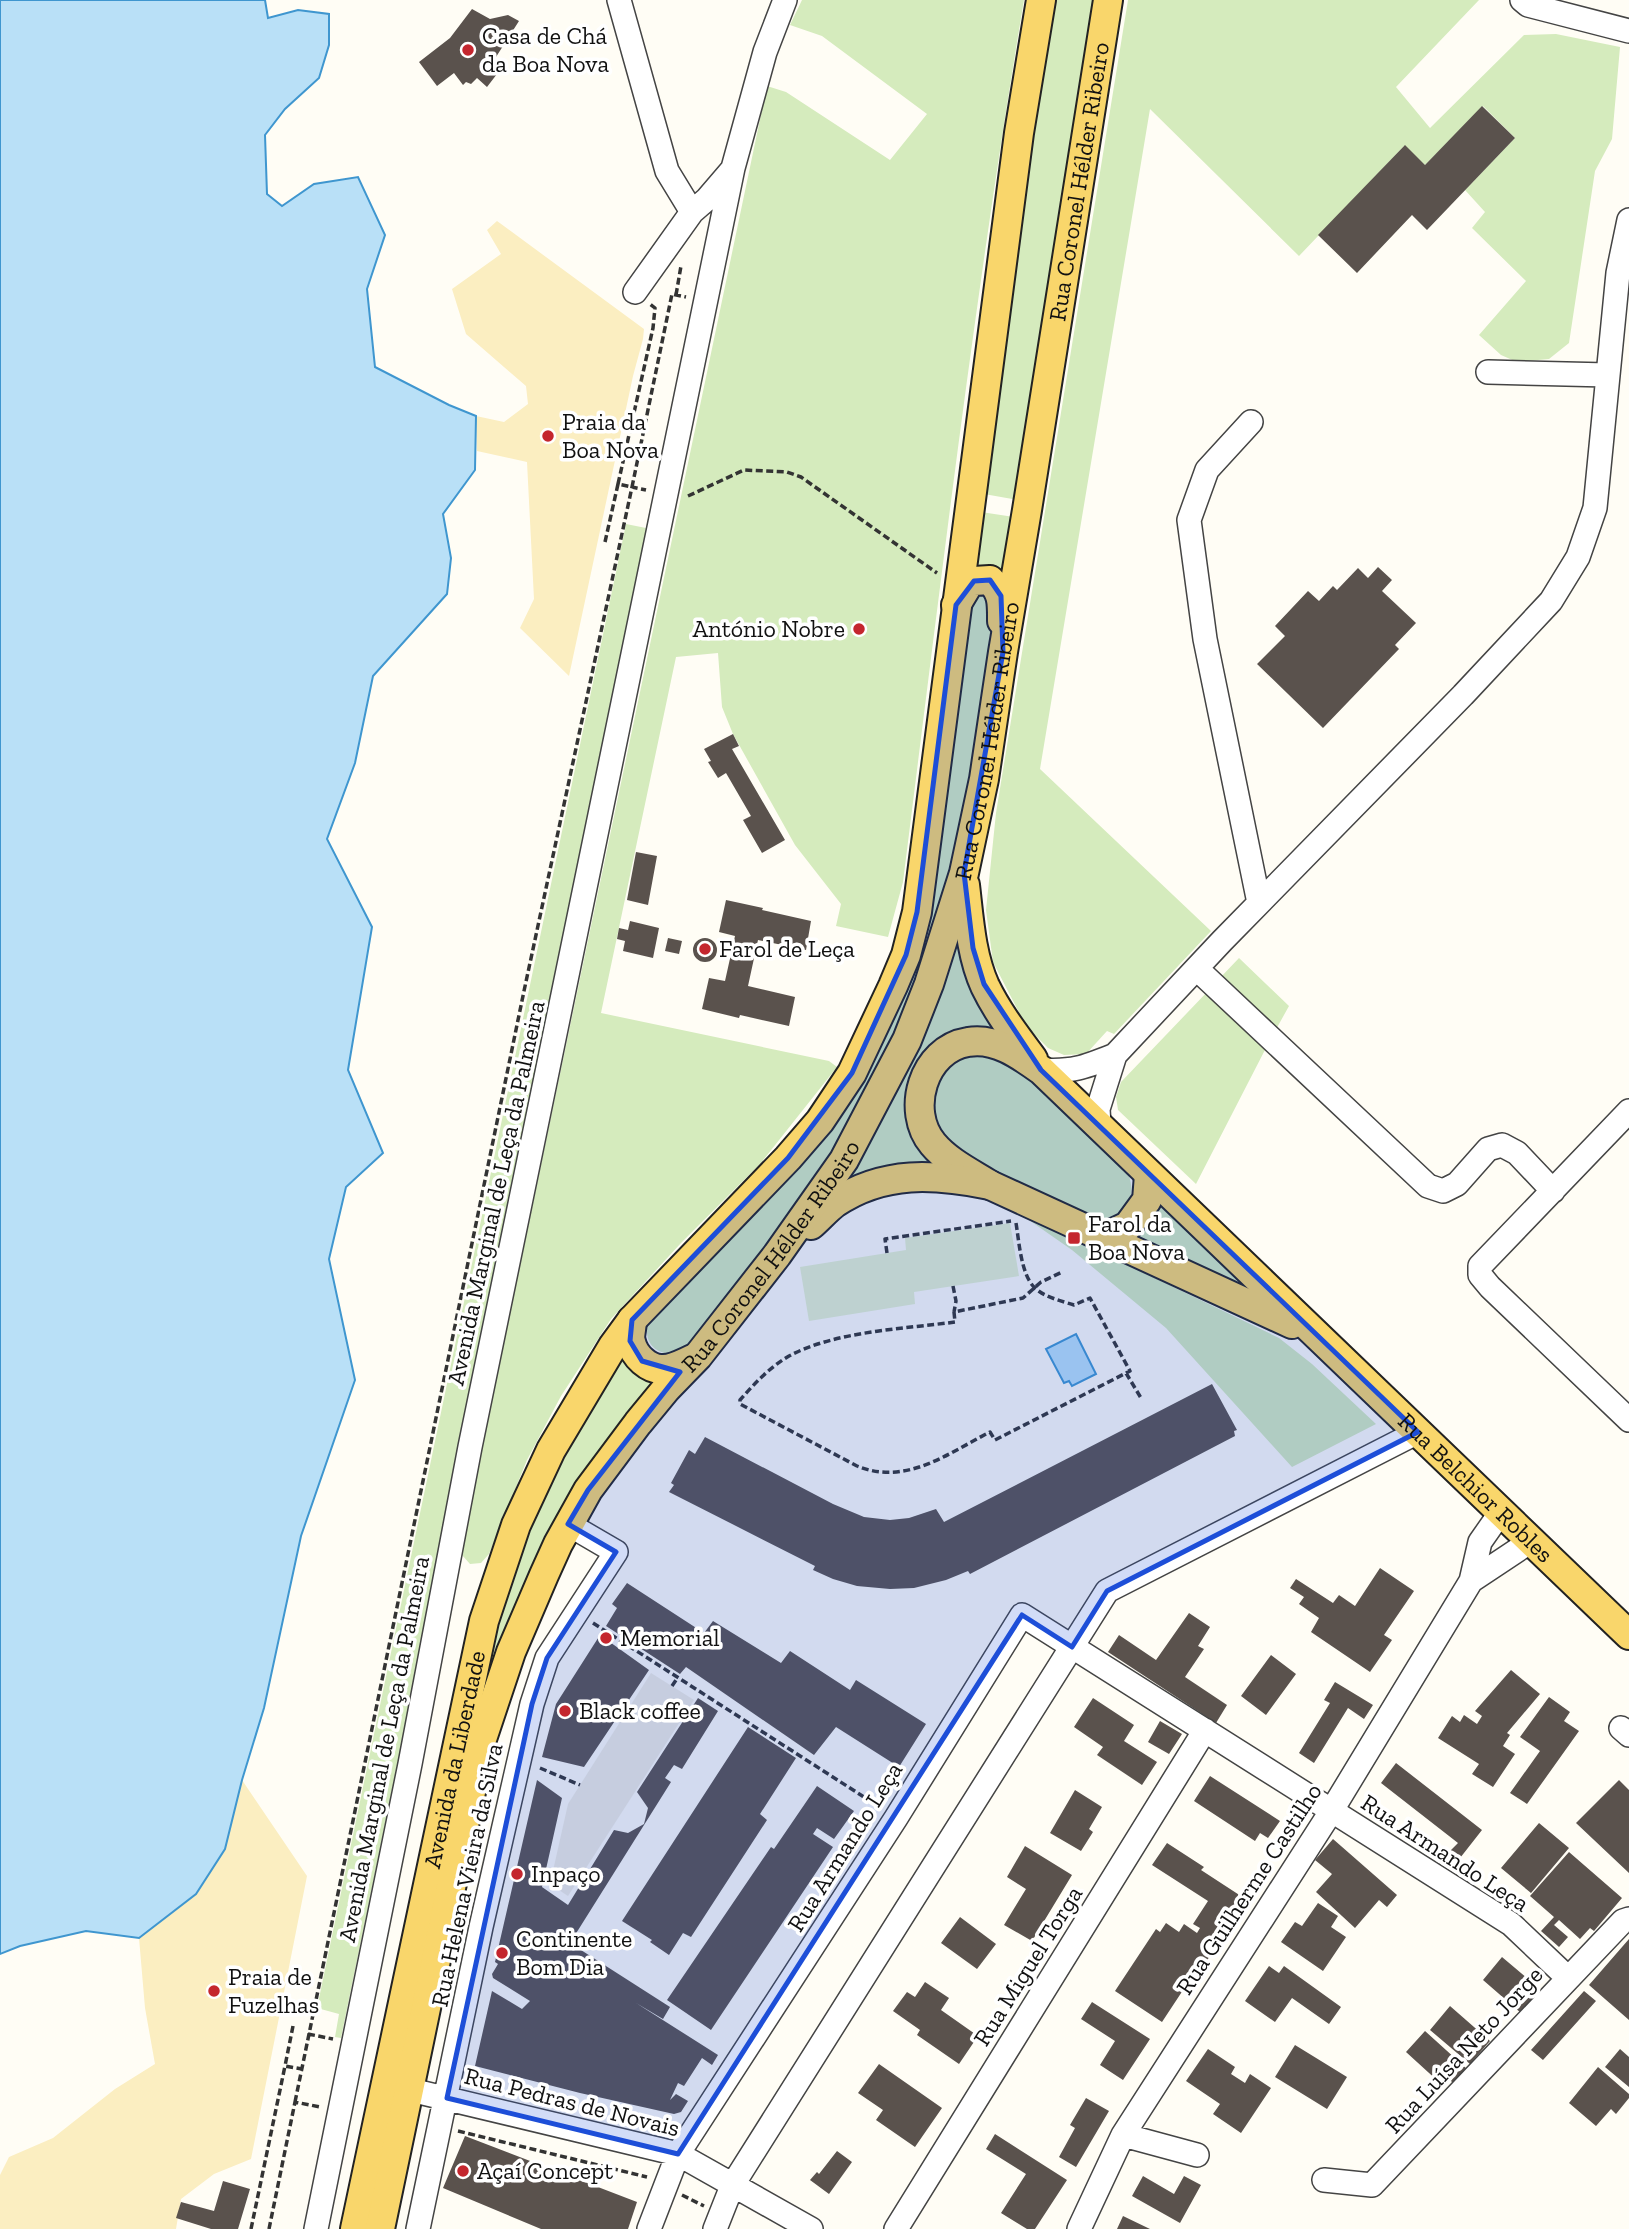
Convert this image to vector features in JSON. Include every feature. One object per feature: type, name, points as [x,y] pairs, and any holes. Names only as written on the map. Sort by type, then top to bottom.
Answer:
[{"type":"main road","name":"Rua Coronel Hélder Ribeiro","points":[[1041,0],[1019,132],[917,912],[906,955],[852,1073],[820,1121],[788,1158],[632,1320],[630,1341],[642,1360],[653,1368],[676,1367],[698,1356],[777,1255],[844,1160],[907,1040],[929,984],[964,873],[984,779],[1108,0]]},
{"type":"main road","points":[[956,605],[974,580],[990,580],[997,587],[1002,596],[1003,652]]},
{"type":"main road","name":"Rua Belchior Robles","points":[[964,873],[973,948],[984,984],[996,1007],[1041,1070]]},
{"type":"main road","name":"Rua Belchior Robles","points":[[1322,1341],[1279,1317],[990,1185],[950,1160],[932,1143],[918,1107],[921,1088],[939,1056],[968,1042],[988,1043],[1013,1050],[1041,1070],[1629,1635]]},
{"type":"main road","name":"Rua Belchior Robles","points":[[777,1255],[835,1204],[887,1180],[926,1175],[990,1185]]},
{"type":"main road","points":[[1105,1237],[1128,1226],[1147,1200],[1149,1175]]},
{"type":"main road","name":"Avenida da Liberdade","points":[[380,2229],[398,2087],[477,1650],[516,1525],[551,1450],[613,1346],[632,1320]]},
{"type":"main road","name":"Avenida da Liberdade","points":[[355,2229],[398,2087],[488,1718],[511,1652],[553,1554],[588,1490],[638,1423],[698,1356]]},
{"type":"street","points":[[619,0],[667,172],[692,212]]},
{"type":"street","name":"Avenida Marginal de Leça da Palmeira","points":[[316,2229],[410,1764],[473,1434],[668,495],[733,168],[765,52],[785,0]]},
{"type":"street","points":[[1522,0],[1528,5],[1629,31]]},
{"type":"street","points":[[635,292],[692,212],[707,199],[733,168]]},
{"type":"street","points":[[1041,1070],[1079,1069],[1115,1055],[1551,601],[1578,557],[1595,508],[1618,273],[1629,220]]},
{"type":"street","points":[[1488,372],[1608,375]]},
{"type":"street","points":[[1251,422],[1207,470],[1189,520],[1205,639],[1259,903]]},
{"type":"street","points":[[1197,969],[1428,1186],[1443,1191],[1457,1184],[1488,1149],[1502,1145],[1517,1153],[1553,1191]]},
{"type":"street","points":[[1099,1125],[1098,1109],[1115,1055]]},
{"type":"street","points":[[1629,1111],[1480,1266],[1480,1275],[1490,1287],[1629,1420]]},
{"type":"street","points":[[718,2222],[733,2186],[1107,1591],[1418,1432]]},
{"type":"street","name":"Rua Guilherme Castilho","points":[[1079,2229],[1123,2135],[1332,1810],[1471,1581],[1480,1542],[1501,1512]]},
{"type":"street","name":"Rua Helena Vieira da Silva","points":[[418,2229],[481,1927],[532,1704],[547,1658],[616,1552],[568,1524]]},
{"type":"street","name":"Rua Guilherme Castilho","points":[[1471,1581],[1531,1541]]},
{"type":"street","name":"Rua Armando Leça","points":[[678,2154],[895,1818],[1022,1615],[1511,1924],[1568,1978]]},
{"type":"street","name":"Rua Miguel Torga","points":[[896,2229],[1205,1730]]},
{"type":"street","name":"Rua Luísa Neto Jorge","points":[[1324,2180],[1372,2185],[1623,1921],[1629,1919]]},
{"type":"street","name":"Rua Pedras de Novais","points":[[398,2087],[678,2154],[811,2229]]},
{"type":"street","points":[[1123,2135],[1197,2155]]},
{"type":"street","points":[[649,2229],[678,2154]]},
{"type":"path","points":[[676,295],[682,261]]},
{"type":"path","points":[[605,542],[655,308],[635,292]]},
{"type":"path","points":[[269,2229],[672,294],[706,301]]},
{"type":"path","points":[[618,484],[684,498],[744,470],[788,472],[801,477],[944,578]]},
{"type":"path","points":[[887,1253],[885,1239],[1015,1220],[1026,1277],[1034,1288],[1074,1306],[1090,1298],[1130,1371],[995,1440],[990,1432],[917,1469],[887,1474],[857,1466],[740,1404],[740,1400],[760,1377],[790,1356],[829,1341],[874,1332],[955,1322],[956,1301],[953,1286]]},
{"type":"path","points":[[954,1312],[1023,1298],[1041,1282],[1062,1272]]},
{"type":"path","points":[[1126,1373],[1141,1398]]},
{"type":"path","points":[[593,1622],[862,1796]]},
{"type":"path","points":[[672,1686],[678,1678]]},
{"type":"path","points":[[536,1766],[580,1786]]},
{"type":"path","points":[[251,2229],[293,2026]]},
{"type":"path","points":[[285,2066],[302,2069]]},
{"type":"path","points":[[295,2102],[340,2111]]},
{"type":"path","points":[[458,2131],[648,2178],[718,2222]]},
{"type":"highlighted area","points":[[990,580],[1001,596],[1003,652],[964,873],[973,948],[984,984],[1041,1070],[1418,1432],[1107,1591],[1072,1647],[1022,1615],[678,2154],[447,2098],[532,1704],[547,1658],[616,1552],[568,1524],[588,1490],[680,1372],[642,1361],[630,1341],[632,1320],[788,1158],[852,1073],[906,955],[917,912],[956,605],[974,581]]},
{"type":"green space","points":[[802,0],[1024,0],[974,330],[903,882],[888,937],[836,926],[841,904],[795,845],[733,734],[722,707],[718,653],[676,657],[601,1013],[829,1061],[837,1067],[760,1164],[681,1243],[611,1319],[561,1396],[527,1460],[489,1554],[481,1563],[470,1564],[462,1555],[462,1542],[767,86],[786,92],[890,160],[927,114],[822,36],[790,25]]},
{"type":"green space","points":[[1054,0],[1096,0],[1018,500],[984,494],[1026,174]]},
{"type":"green space","points":[[1128,0],[1479,0],[1396,87],[1430,128],[1524,35],[1556,34],[1620,47],[1612,139],[1595,171],[1569,343],[1549,359],[1517,362],[1501,355],[1479,335],[1526,281],[1472,228],[1485,212],[1465,190],[1515,138],[1483,106],[1425,165],[1404,146],[1299,256],[1150,109],[1040,769],[1211,931],[1114,1034],[1107,1031],[1086,1054],[1064,1055],[1048,1048],[1026,1026],[993,962],[986,910],[996,813]]},
{"type":"green space","points":[[651,504],[656,505],[341,2038],[335,2037],[339,2014],[317,2008],[626,524],[646,528]]},
{"type":"green space","points":[[981,512],[1014,517],[1006,574],[990,567],[973,568]]},
{"type":"green space","points":[[983,595],[991,602],[993,611],[960,836],[939,915],[896,1035],[839,1145],[784,1225],[682,1352],[660,1351],[650,1343],[648,1321],[873,1057],[970,603]]},
{"type":"green space","points":[[960,925],[1005,1036],[916,1072],[941,1166],[835,1192]]},
{"type":"green space","points":[[1239,958],[1289,1006],[1274,1033],[1219,979]]},
{"type":"green space","points":[[1209,990],[1267,1046],[1196,1184],[1118,1110],[1116,1097],[1121,1082]]},
{"type":"green space","points":[[990,1054],[1017,1066],[1128,1173],[1131,1183],[1130,1200],[1122,1212],[1115,1216],[1096,1218],[956,1153],[935,1132],[929,1109],[933,1085],[954,1061],[965,1056]]},
{"type":"green space","points":[[1158,1200],[1253,1294],[1135,1236],[1150,1221]]},
{"type":"green space","points":[[1016,1211],[1279,1338],[1312,1364],[1376,1424],[1292,1467],[1166,1328],[1072,1250]]},
{"type":"green space","points":[[1010,1223],[1019,1276],[914,1292],[915,1304],[809,1321],[800,1267],[906,1250],[905,1238]]},
{"type":"green space","points":[[620,1353],[636,1372],[655,1383],[484,1697],[474,1703],[519,1545],[551,1472]]},
{"type":"sand","name":"Praia da Boa Nova","points":[[497,221],[644,329],[569,676],[520,628],[534,599],[527,462],[477,451],[476,416],[504,422],[528,404],[526,386],[466,334],[452,289],[501,254],[487,230]]},
{"type":"sand","name":"Praia de Fuzelhas","points":[[242,1780],[307,1876],[251,2159],[214,2174],[181,2199],[176,2229],[0,2229],[0,2175],[9,2157],[53,2138],[115,2089],[155,2064],[145,2008],[139,1938],[196,1894],[225,1849]]},
{"type":"shaded area","points":[[651,1673],[694,1700],[568,1896],[550,1884],[568,1804]]},
{"type":"water","points":[[0,0],[265,0],[268,18],[298,10],[329,14],[329,45],[319,78],[285,109],[265,135],[267,194],[282,206],[314,184],[358,177],[385,235],[367,289],[375,367],[476,416],[475,470],[443,514],[451,558],[447,594],[373,676],[355,763],[327,839],[372,927],[348,1070],[383,1153],[346,1187],[329,1259],[355,1380],[301,1536],[264,1708],[225,1849],[196,1894],[139,1938],[86,1931],[20,1946],[0,1954]]},
{"type":"water","points":[[1076,1334],[1096,1374],[1072,1386],[1069,1381],[1064,1383],[1046,1349]]},
{"type":"building","name":"Casa de Chá da Boa Nova","points":[[472,9],[490,19],[508,15],[519,21],[489,68],[497,74],[487,87],[477,78],[471,84],[466,82],[463,85],[454,73],[437,86],[419,62],[450,38]]},
{"type":"building","points":[[1482,106],[1515,138],[1427,230],[1412,215],[1357,273],[1318,235],[1405,145],[1425,165]]},
{"type":"building","points":[[1378,567],[1392,580],[1382,591],[1416,623],[1395,645],[1399,649],[1323,728],[1257,664],[1285,636],[1275,626],[1308,591],[1319,601],[1333,586],[1337,590],[1358,568],[1368,578]]},
{"type":"building","points":[[733,734],[739,746],[732,749],[785,840],[762,853],[743,820],[751,816],[726,773],[718,778],[704,749]]},
{"type":"building","points":[[636,852],[657,856],[648,905],[627,900]]},
{"type":"building","points":[[726,900],[811,921],[806,950],[758,940],[748,986],[795,997],[789,1026],[702,1009],[709,978],[725,981],[735,936],[719,932]]},
{"type":"building","points":[[630,921],[659,928],[653,958],[623,951],[625,941],[617,939],[619,928],[628,930]]},
{"type":"building","points":[[668,938],[682,941],[679,954],[665,951]]},
{"type":"building","name":"Farol de Leça","points":[[705,938],[714,941],[717,950],[714,959],[705,962],[696,959],[693,950],[696,941]]},
{"type":"building","points":[[1212,1384],[1237,1430],[1234,1431],[1235,1436],[970,1574],[968,1571],[914,1588],[857,1586],[833,1579],[813,1570],[815,1566],[669,1492],[689,1450],[695,1454],[705,1437],[833,1504],[864,1517],[890,1520],[909,1518],[936,1509],[944,1522]]},
{"type":"building","points":[[1380,1568],[1414,1591],[1384,1635],[1392,1640],[1370,1672],[1311,1632],[1319,1618],[1299,1604],[1304,1597],[1290,1588],[1296,1579],[1333,1603],[1339,1595],[1355,1606]]},
{"type":"building","points":[[627,1583],[704,1633],[713,1621],[781,1663],[790,1651],[850,1690],[856,1680],[926,1724],[899,1767],[836,1727],[814,1755],[686,1667],[680,1674],[606,1626],[617,1608],[612,1604]]},
{"type":"building","points":[[1189,1613],[1210,1627],[1198,1646],[1204,1649],[1185,1677],[1227,1705],[1216,1723],[1108,1652],[1119,1635],[1156,1660]]},
{"type":"building","points":[[600,1635],[649,1670],[584,1767],[542,1757],[556,1704]]},
{"type":"building","points":[[1271,1655],[1296,1674],[1266,1715],[1241,1696]]},
{"type":"building","points":[[1511,1670],[1540,1694],[1507,1733],[1510,1735],[1503,1746],[1515,1754],[1493,1787],[1472,1774],[1479,1764],[1438,1738],[1452,1716],[1460,1722],[1464,1715],[1477,1724],[1482,1716],[1475,1711]]},
{"type":"building","points":[[1335,1682],[1373,1705],[1364,1719],[1348,1708],[1314,1763],[1299,1753],[1330,1703],[1324,1700]]},
{"type":"building","points":[[1549,1697],[1570,1712],[1564,1721],[1579,1731],[1527,1804],[1510,1793],[1540,1751],[1520,1737]]},
{"type":"building","points":[[698,1698],[718,1711],[682,1769],[674,1765],[665,1778],[671,1782],[570,1943],[670,2007],[663,2019],[636,2003],[718,2055],[712,2065],[702,2058],[684,2086],[678,2083],[670,2100],[676,2094],[688,2101],[681,2112],[674,2114],[475,2066],[492,1991],[522,2009],[530,2001],[493,1978],[492,1974],[498,1964],[495,1962],[537,1780],[562,1798],[542,1887],[568,1905],[614,1830],[628,1833],[644,1824],[648,1808],[637,1792]]},
{"type":"building","points":[[1093,1698],[1134,1725],[1124,1741],[1157,1762],[1142,1785],[1097,1755],[1103,1747],[1074,1727]]},
{"type":"building","points":[[1160,1721],[1182,1734],[1169,1754],[1148,1742]]},
{"type":"building","points":[[748,1727],[796,1758],[760,1814],[767,1820],[691,1937],[683,1933],[669,1955],[650,1942],[652,1940],[622,1921]]},
{"type":"building","points":[[1396,1763],[1482,1830],[1453,1867],[1448,1853],[1458,1843],[1381,1783]]},
{"type":"building","points":[[1210,1776],[1280,1821],[1268,1838],[1260,1833],[1255,1841],[1194,1801]]},
{"type":"building","points":[[1619,1780],[1629,1790],[1629,1873],[1576,1823]]},
{"type":"building","points":[[817,1786],[854,1811],[834,1839],[817,1828],[813,1834],[833,1847],[711,2030],[667,2000],[771,1847],[774,1849]]},
{"type":"building","points":[[1075,1790],[1102,1807],[1089,1829],[1093,1832],[1081,1851],[1050,1833]]},
{"type":"building","points":[[1539,1823],[1569,1848],[1531,1893],[1501,1868]]},
{"type":"building","points":[[1333,1839],[1397,1895],[1387,1907],[1379,1900],[1355,1928],[1316,1892],[1332,1874],[1315,1860]]},
{"type":"building","points":[[1167,1843],[1204,1867],[1201,1870],[1247,1900],[1194,1980],[1191,1978],[1162,2022],[1115,1991],[1156,1929],[1160,1932],[1166,1923],[1179,1932],[1184,1924],[1197,1933],[1200,1928],[1193,1924],[1208,1901],[1152,1865]]},
{"type":"building","points":[[1025,1846],[1072,1875],[1032,1941],[1004,1925],[1026,1889],[1007,1877]]},
{"type":"building","points":[[1569,1852],[1622,1898],[1594,1931],[1590,1928],[1580,1939],[1559,1920],[1554,1925],[1568,1937],[1559,1947],[1541,1931],[1554,1917],[1530,1896]]},
{"type":"building","points":[[1318,1903],[1338,1916],[1331,1927],[1346,1937],[1323,1971],[1281,1942],[1295,1922],[1302,1926]]},
{"type":"building","points":[[960,1917],[996,1944],[977,1969],[941,1943]]},
{"type":"building","points":[[1629,1939],[1629,2020],[1589,1985]]},
{"type":"building","points":[[1502,1957],[1541,1990],[1521,2013],[1483,1980]]},
{"type":"building","points":[[1269,1966],[1279,1973],[1284,1966],[1341,2007],[1329,2024],[1292,1998],[1275,2022],[1245,2001]]},
{"type":"building","points":[[925,1982],[949,1998],[941,2010],[978,2036],[959,2064],[917,2035],[920,2030],[893,2011],[907,1992],[915,1997]]},
{"type":"building","points":[[1584,1991],[1596,2001],[1543,2060],[1531,2050]]},
{"type":"building","points":[[1092,2002],[1150,2039],[1123,2080],[1100,2065],[1115,2041],[1081,2019]]},
{"type":"building","points":[[1450,2006],[1490,2041],[1470,2064],[1430,2030]]},
{"type":"building","points":[[1425,2031],[1467,2069],[1454,2084],[1446,2076],[1440,2083],[1406,2052]]},
{"type":"building","points":[[1295,2045],[1347,2077],[1327,2109],[1275,2077]]},
{"type":"building","points":[[1208,2049],[1235,2067],[1231,2074],[1245,2083],[1250,2074],[1271,2088],[1241,2133],[1213,2114],[1220,2104],[1186,2081]]},
{"type":"building","points":[[1620,2049],[1629,2057],[1629,2087],[1605,2067]]},
{"type":"building","points":[[879,2064],[942,2108],[915,2147],[876,2120],[883,2110],[858,2093]]},
{"type":"building","points":[[1598,2067],[1629,2094],[1629,2098],[1616,2114],[1611,2109],[1596,2126],[1569,2103]]},
{"type":"building","points":[[1086,2098],[1109,2111],[1076,2167],[1059,2157],[1075,2128],[1070,2125]]},
{"type":"building","points":[[995,2134],[1067,2180],[1035,2229],[1027,2229],[1001,2213],[1026,2174],[986,2149]]},
{"type":"building","points":[[465,2136],[637,2202],[628,2229],[541,2229],[443,2188]]},
{"type":"building","points":[[837,2151],[852,2162],[829,2194],[810,2180],[817,2172],[819,2174]]},
{"type":"building","points":[[1143,2176],[1174,2194],[1184,2176],[1201,2185],[1180,2223],[1132,2196]]},
{"type":"building","points":[[223,2181],[250,2189],[238,2229],[211,2229],[176,2218],[181,2202],[214,2211]]},
{"type":"building","points":[[1123,2216],[1150,2229],[1117,2229]]},
{"type":"place","name":"Casa de Chá da Boa Nova","points":[[468,50]]},
{"type":"place","name":"Praia da Boa Nova","points":[[548,436]]},
{"type":"place","name":"António Nobre","points":[[859,629]]},
{"type":"place","name":"Farol de Leça","points":[[705,949]]},
{"type":"place","name":"Farol da Boa Nova","points":[[1074,1238]]},
{"type":"place","name":"Memorial","points":[[606,1638]]},
{"type":"place","name":"Black coffee","points":[[565,1711]]},
{"type":"place","name":"Inpaço","points":[[517,1874]]},
{"type":"place","name":"Continente Bom Dia","points":[[502,1953]]},
{"type":"place","name":"Praia de Fuzelhas","points":[[214,1991]]},
{"type":"place","name":"Açaí Concept","points":[[463,2171]]}]
